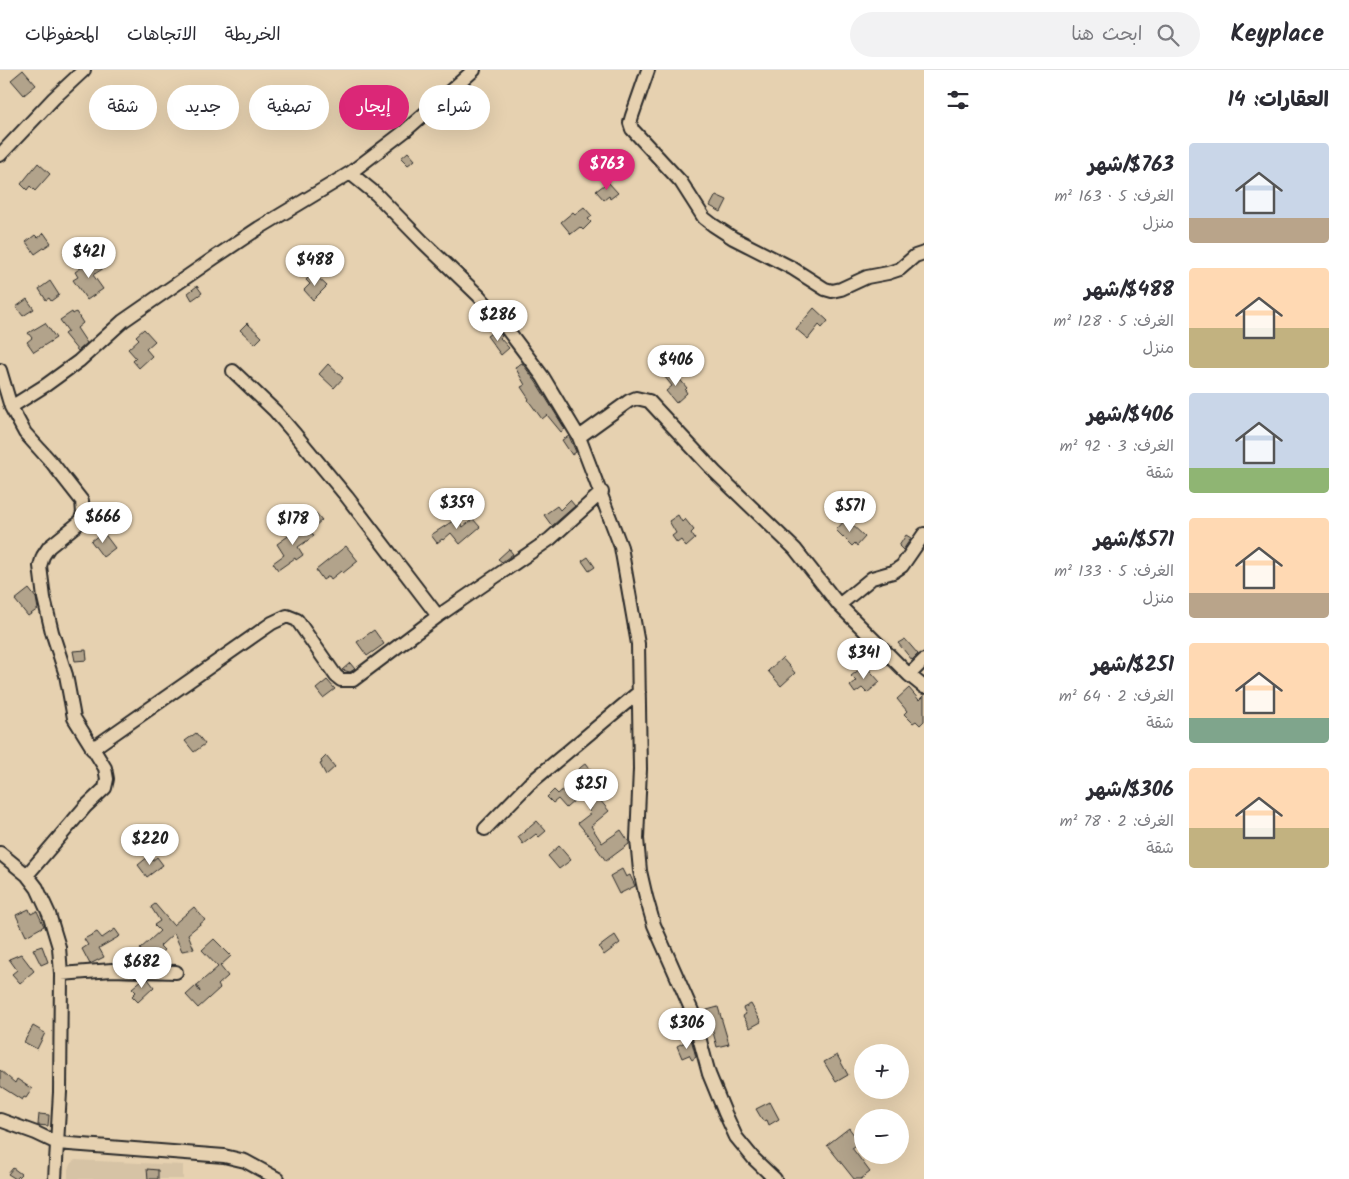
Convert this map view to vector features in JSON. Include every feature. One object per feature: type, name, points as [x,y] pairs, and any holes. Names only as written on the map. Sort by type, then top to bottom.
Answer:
[{"type":"street","points":[[0,155],[54,98],[84,70]]},
{"type":"street","points":[[11,407],[79,361],[123,321],[214,258],[259,228],[350,173],[405,131],[474,70]]},
{"type":"street","points":[[648,70],[630,123],[632,128],[681,182],[704,218],[712,226],[792,268],[825,289],[832,291],[842,289],[867,277],[888,273],[900,268],[915,256],[924,253]]},
{"type":"street","points":[[350,173],[376,194],[479,296],[501,321],[543,378],[579,437],[602,492],[621,547],[629,583],[638,644],[640,769],[637,839],[640,871],[646,897],[654,925],[692,1011],[708,1074],[725,1113],[736,1137],[754,1159],[775,1179]]},
{"type":"street","points":[[0,370],[11,407],[25,433],[58,470],[82,501],[83,513],[80,522],[49,547],[43,556],[40,566],[44,598],[52,632],[66,675],[74,718],[105,768],[108,779],[105,788],[85,807],[27,875]]},
{"type":"street","points":[[233,371],[275,411],[347,497],[438,616]]},
{"type":"street","points":[[579,437],[629,401],[636,398],[649,401],[715,472],[795,549],[839,605],[909,675],[924,687]]},
{"type":"street","points":[[92,749],[272,624],[287,616],[297,620],[336,676],[346,681],[359,677],[438,616],[550,539],[602,492]]},
{"type":"street","points":[[839,605],[872,578],[893,572],[902,566],[924,534]]},
{"type":"street","points":[[909,675],[924,660]]},
{"type":"street","points":[[484,829],[529,784],[639,692]]},
{"type":"street","points":[[0,853],[27,875],[37,888],[49,914],[59,947],[61,974],[60,1092],[55,1179]]},
{"type":"street","points":[[61,974],[112,970],[176,972]]},
{"type":"street","points":[[0,1120],[57,1143],[224,1156],[245,1161],[278,1179]]},
{"type":"shaded area","points":[[75,1160],[183,1165],[183,1179],[68,1179],[68,1169]]},
{"type":"building","points":[[23,70],[36,85],[24,95],[11,80]]},
{"type":"building","points":[[408,152],[415,160],[408,165],[401,158]]},
{"type":"building","points":[[38,163],[50,174],[35,191],[30,186],[27,190],[21,184]]},
{"type":"building","points":[[608,182],[618,193],[610,199],[609,196],[604,200],[596,191]]},
{"type":"building","points":[[716,195],[727,200],[721,212],[710,206]]},
{"type":"building","points":[[584,207],[592,216],[588,219],[591,222],[583,230],[580,227],[571,234],[561,222],[573,212],[575,214]]},
{"type":"building","points":[[44,233],[51,243],[35,254],[26,242],[35,235],[38,238]]},
{"type":"building","points":[[96,257],[104,268],[93,275],[103,289],[87,300],[73,280],[78,277],[75,272]]},
{"type":"building","points":[[313,273],[327,286],[313,300],[304,290],[310,284],[306,280]]},
{"type":"building","points":[[50,281],[59,295],[51,301],[49,298],[46,300],[39,289]]},
{"type":"building","points":[[197,286],[202,293],[192,300],[188,293]]},
{"type":"building","points":[[27,299],[34,309],[23,316],[16,307]]},
{"type":"building","points":[[814,308],[828,321],[822,328],[819,325],[808,339],[796,329]]},
{"type":"building","points":[[72,312],[73,314],[76,312],[83,323],[77,328],[87,343],[78,351],[64,334],[68,331],[60,320]]},
{"type":"building","points":[[45,323],[56,338],[34,352],[27,342],[32,338],[28,333]]},
{"type":"building","points":[[247,323],[262,337],[255,344],[240,330]]},
{"type":"building","points":[[144,329],[155,341],[146,349],[152,356],[139,368],[133,361],[136,358],[128,349],[139,339],[136,336]]},
{"type":"building","points":[[497,329],[502,336],[500,338],[509,348],[501,355],[487,336]]},
{"type":"building","points":[[522,363],[565,429],[561,432],[547,415],[542,419],[528,400],[521,387],[525,385],[515,367]]},
{"type":"building","points":[[328,364],[343,378],[334,388],[319,374]]},
{"type":"building","points":[[672,370],[687,388],[685,390],[687,393],[676,403],[666,391],[672,386],[664,376]]},
{"type":"building","points":[[569,436],[576,452],[572,455],[562,440]]},
{"type":"building","points":[[570,500],[575,506],[552,526],[544,515],[557,506],[560,510]]},
{"type":"building","points":[[316,513],[322,520],[315,526],[309,518]]},
{"type":"building","points":[[462,515],[465,518],[460,523],[463,527],[473,519],[480,527],[460,544],[451,533],[437,543],[431,535]]},
{"type":"building","points":[[678,515],[682,522],[685,519],[694,530],[691,533],[695,539],[686,547],[681,540],[677,543],[672,536],[676,533],[669,521]]},
{"type":"building","points":[[846,519],[865,537],[857,546],[855,543],[852,546],[836,530]]},
{"type":"building","points":[[305,524],[314,536],[298,547],[303,555],[296,560],[295,558],[278,570],[273,563],[284,555],[277,544]]},
{"type":"building","points":[[103,532],[115,548],[103,557],[91,541]]},
{"type":"building","points":[[906,535],[911,538],[903,550],[899,546]]},
{"type":"building","points":[[346,546],[358,561],[343,573],[341,571],[331,579],[329,576],[323,580],[316,570]]},
{"type":"building","points":[[509,549],[513,554],[502,562],[498,559]]},
{"type":"building","points":[[588,557],[595,567],[589,571],[582,561]]},
{"type":"building","points":[[29,589],[36,598],[38,609],[28,616],[15,600]]},
{"type":"building","points":[[374,630],[384,644],[367,656],[357,642]]},
{"type":"building","points":[[905,639],[918,654],[912,660],[898,643]]},
{"type":"building","points":[[86,650],[87,660],[75,661],[73,651]]},
{"type":"building","points":[[782,658],[795,673],[781,686],[768,671]]},
{"type":"building","points":[[350,663],[355,669],[350,672],[342,670]]},
{"type":"building","points":[[865,665],[880,682],[867,693],[862,688],[855,693],[850,686],[856,681],[851,676]]},
{"type":"building","points":[[327,680],[335,689],[323,698],[316,689]]},
{"type":"building","points":[[909,688],[919,700],[924,695],[924,721],[920,725],[916,721],[913,723],[904,714],[907,711],[897,699]]},
{"type":"building","points":[[196,733],[205,744],[194,752],[185,741]]},
{"type":"building","points":[[326,756],[335,767],[326,775],[320,764]]},
{"type":"building","points":[[586,763],[599,780],[589,788],[609,811],[591,826],[602,843],[621,830],[629,842],[629,844],[606,861],[597,846],[578,823],[591,813],[588,810],[592,807],[583,793],[566,808],[558,799],[553,803],[547,797],[554,790],[558,794],[578,776],[575,772]]},
{"type":"building","points":[[537,821],[546,831],[539,837],[536,834],[523,844],[518,837]]},
{"type":"building","points":[[559,846],[571,860],[559,869],[548,856]]},
{"type":"building","points":[[149,856],[152,861],[157,857],[163,865],[147,877],[138,865]]},
{"type":"building","points":[[622,869],[626,877],[630,875],[635,886],[619,894],[610,876]]},
{"type":"building","points":[[155,904],[173,925],[194,907],[205,920],[188,934],[194,949],[182,951],[174,933],[160,946],[164,950],[156,957],[153,954],[148,959],[140,949],[160,931],[154,925],[160,921],[151,907]]},
{"type":"building","points":[[29,909],[31,914],[37,911],[44,926],[26,936],[16,915]]},
{"type":"building","points":[[115,929],[120,936],[99,948],[104,957],[90,964],[82,949],[88,945],[84,939],[97,932],[102,938]]},
{"type":"building","points":[[615,935],[620,943],[604,955],[599,947]]},
{"type":"building","points":[[214,939],[231,956],[220,966],[228,976],[218,985],[220,988],[198,1008],[186,995],[196,986],[200,992],[197,985],[218,967],[202,950]]},
{"type":"building","points":[[42,946],[48,962],[41,965],[33,949]]},
{"type":"building","points":[[21,954],[34,971],[20,983],[12,974],[17,970],[9,959]]},
{"type":"building","points":[[143,979],[148,979],[154,987],[138,1002],[132,996],[136,992],[132,988]]},
{"type":"building","points":[[751,1004],[761,1022],[750,1028],[743,1016],[746,1014],[743,1008]]},
{"type":"building","points":[[718,1007],[729,1044],[717,1047],[707,1010]]},
{"type":"building","points":[[33,1026],[45,1033],[37,1049],[24,1042]]},
{"type":"building","points":[[691,1039],[696,1057],[692,1060],[689,1055],[682,1058],[677,1046]]},
{"type":"building","points":[[837,1055],[848,1075],[836,1082],[824,1062]]},
{"type":"building","points":[[0,1070],[15,1083],[17,1079],[32,1089],[26,1098],[24,1097],[22,1100],[0,1086]]},
{"type":"building","points":[[770,1102],[779,1119],[769,1125],[767,1120],[763,1121],[756,1109]]},
{"type":"building","points":[[39,1114],[49,1115],[48,1126],[38,1125]]},
{"type":"building","points":[[849,1128],[854,1135],[854,1147],[852,1148],[854,1151],[854,1164],[864,1164],[870,1172],[861,1179],[854,1179],[827,1145]]},
{"type":"building","points":[[13,1168],[21,1174],[16,1179],[8,1174]]},
{"type":"building","points":[[147,1169],[158,1170],[158,1179],[148,1179]]}]
